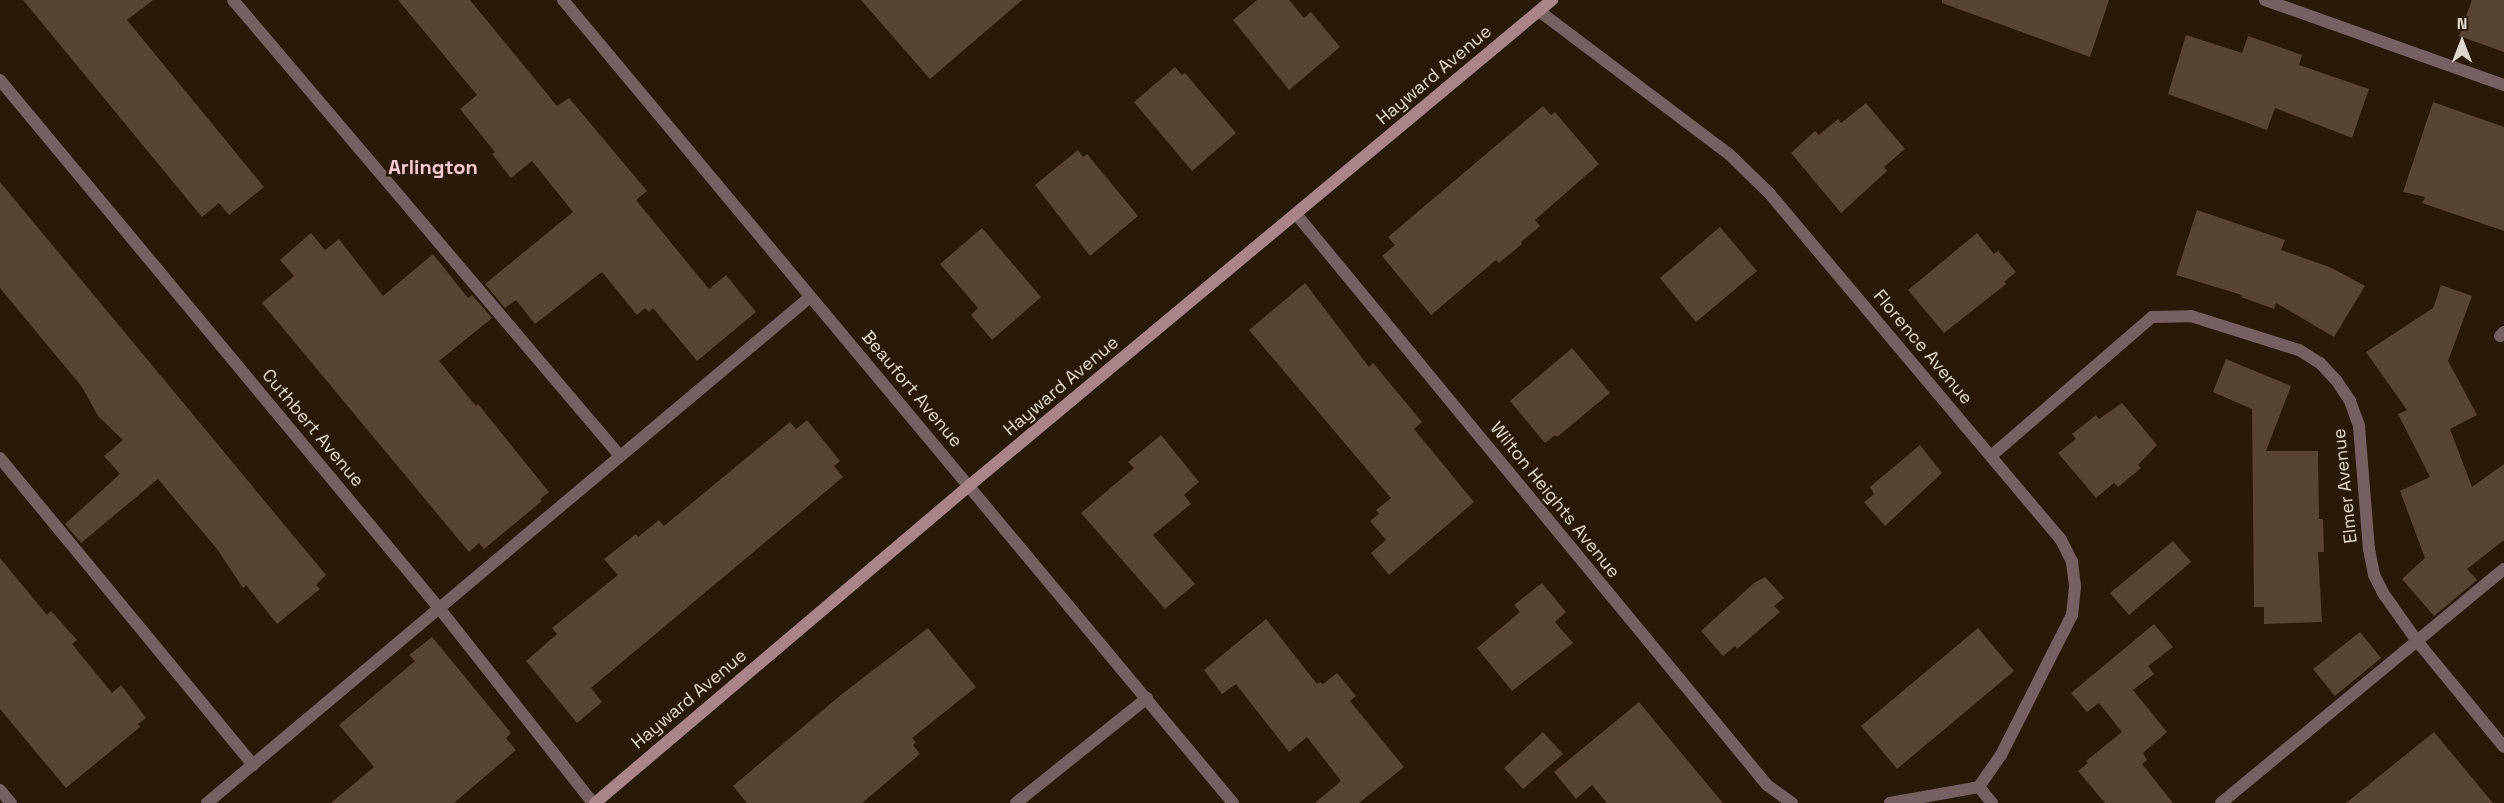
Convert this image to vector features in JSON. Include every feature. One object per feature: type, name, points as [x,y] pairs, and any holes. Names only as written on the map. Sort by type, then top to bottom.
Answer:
[{"type":"street","points":[[233,0],[620,456]]},
{"type":"street","name":"Beaufort Avenue","points":[[563,0],[1233,803]]},
{"type":"street","name":"Hayward Avenue","points":[[594,803],[970,485],[1552,0]]},
{"type":"street","points":[[2265,0],[2504,84]]},
{"type":"street","name":"Florence Avenue","points":[[1539,11],[1729,154],[1769,193],[2060,538],[2072,562],[2075,587],[2072,615],[2001,755],[1979,787]]},
{"type":"street","name":"Cuthbert Avenue","points":[[0,80],[439,608],[594,803]]},
{"type":"street","name":"Wilton Heights Avenue","points":[[1296,214],[1767,785],[1792,803]]},
{"type":"street","points":[[207,803],[810,297]]},
{"type":"street","name":"Elmer Avenue","points":[[1991,456],[2152,317],[2191,316],[2299,350],[2320,363],[2350,401],[2359,426],[2374,575],[2383,593],[2417,641],[2504,747]]},
{"type":"street","points":[[0,458],[253,765]]},
{"type":"street","points":[[2221,803],[2504,569]]},
{"type":"street","points":[[1016,803],[1147,698]]},
{"type":"street","points":[[1890,803],[1979,787],[1992,803]]},
{"type":"street","points":[[0,790],[10,803]]},
{"type":"building","points":[[23,0],[153,0],[127,20],[264,187],[229,215],[219,203],[202,217]]},
{"type":"building","points":[[398,0],[470,0],[557,106],[569,98],[647,191],[636,200],[709,289],[726,275],[756,312],[697,361],[653,308],[649,312],[645,308],[637,315],[602,272],[535,324],[516,300],[505,308],[485,284],[573,212],[532,161],[511,178],[492,154],[495,152],[460,109],[477,95]]},
{"type":"building","points":[[861,0],[1022,0],[930,79]]},
{"type":"building","points":[[1257,0],[1289,0],[1304,18],[1311,12],[1340,47],[1289,90],[1233,20]]},
{"type":"building","points":[[1942,0],[2109,0],[2090,57],[1942,3]]},
{"type":"building","points":[[2472,0],[2504,0],[2504,52],[2459,36]]},
{"type":"building","points":[[2186,35],[2242,53],[2248,36],[2302,55],[2299,65],[2369,89],[2352,138],[2275,108],[2267,130],[2168,94]]},
{"type":"building","points":[[1175,67],[1182,75],[1185,73],[1236,133],[1192,171],[1134,102]]},
{"type":"building","points":[[2433,102],[2504,127],[2504,231],[2422,203],[2425,197],[2403,192]]},
{"type":"building","points":[[1866,103],[1905,149],[1884,167],[1887,171],[1841,213],[1791,153],[1815,131],[1819,135],[1838,119],[1841,123]]},
{"type":"building","points":[[1543,106],[1551,115],[1555,112],[1599,164],[1535,220],[1540,226],[1521,242],[1522,244],[1499,263],[1496,260],[1431,315],[1382,256],[1395,245],[1388,237]]},
{"type":"building","points":[[1078,150],[1083,157],[1087,154],[1138,216],[1090,256],[1035,185]]},
{"type":"building","points":[[0,182],[326,575],[316,585],[320,589],[277,624],[246,585],[243,588],[217,549],[158,479],[81,543],[65,524],[120,474],[104,456],[123,440],[98,416],[82,387],[0,288]]},
{"type":"building","points":[[2197,210],[2285,240],[2281,250],[2332,268],[2365,286],[2334,337],[2276,303],[2274,309],[2241,297],[2242,295],[2176,275]]},
{"type":"building","points":[[1720,227],[1757,271],[1696,322],[1660,278]]},
{"type":"building","points":[[982,228],[1041,297],[992,340],[971,315],[978,308],[940,264]]},
{"type":"building","points":[[311,233],[325,250],[339,239],[383,296],[433,254],[468,298],[472,295],[492,318],[439,361],[476,406],[478,404],[549,492],[540,499],[542,501],[484,549],[479,543],[469,552],[262,303],[294,276],[280,260]]},
{"type":"building","points":[[1977,233],[1994,254],[1998,251],[2016,272],[2004,282],[2006,284],[1944,333],[1908,290]]},
{"type":"building","points":[[1305,283],[1369,367],[1373,363],[1422,422],[1414,429],[1474,502],[1389,575],[1371,553],[1386,540],[1370,521],[1379,514],[1376,510],[1391,498],[1249,330]]},
{"type":"building","points":[[2441,285],[2472,296],[2448,361],[2477,415],[2450,429],[2472,487],[2504,464],[2504,540],[2467,569],[2477,580],[2434,616],[2402,579],[2425,558],[2400,491],[2430,477],[2398,414],[2407,410],[2366,352],[2433,308]]},
{"type":"building","points":[[1572,348],[1610,393],[1557,437],[1555,435],[1545,443],[1510,401]]},
{"type":"building","points":[[2226,359],[2291,386],[2266,451],[2318,451],[2319,519],[2323,519],[2324,552],[2318,552],[2322,622],[2264,624],[2264,607],[2254,607],[2252,409],[2213,392]]},
{"type":"building","points":[[2122,403],[2157,445],[2138,465],[2141,468],[2118,487],[2114,483],[2096,498],[2058,453],[2076,439],[2072,434],[2096,415],[2099,419]]},
{"type":"building","points":[[807,420],[840,461],[834,466],[843,477],[591,688],[602,702],[577,723],[526,661],[557,634],[552,628],[618,575],[604,559],[636,534],[638,537],[659,520],[664,526],[790,422],[796,429]]},
{"type":"building","points":[[1161,435],[1199,482],[1184,495],[1191,504],[1153,535],[1195,584],[1165,609],[1081,513],[1134,468],[1128,462]]},
{"type":"building","points":[[1920,445],[1942,473],[1885,526],[1864,502],[1874,494],[1870,487]]},
{"type":"building","points":[[2173,541],[2191,562],[2129,615],[2110,593]]},
{"type":"building","points":[[0,558],[47,615],[51,611],[77,640],[72,644],[112,693],[121,685],[146,718],[138,724],[140,727],[66,788],[0,709]]},
{"type":"building","points":[[1765,577],[1784,598],[1774,606],[1780,612],[1737,649],[1735,646],[1723,656],[1701,631],[1754,583]]},
{"type":"building","points":[[1542,583],[1566,612],[1555,622],[1573,643],[1512,691],[1477,648],[1520,612],[1514,605]]},
{"type":"building","points":[[1266,619],[1317,684],[1320,682],[1323,684],[1337,673],[1356,696],[1350,701],[1404,767],[1359,803],[1315,803],[1341,781],[1307,737],[1289,752],[1236,684],[1222,694],[1204,670]]},
{"type":"building","points":[[2154,624],[2173,647],[2148,666],[2154,674],[2133,690],[2167,732],[2143,753],[2147,760],[2142,764],[2173,803],[2105,803],[2078,771],[2088,763],[2086,761],[2122,732],[2099,703],[2087,712],[2071,693]]},
{"type":"building","points":[[928,628],[976,687],[912,738],[916,742],[913,745],[920,754],[862,803],[747,803],[733,786],[842,694]]},
{"type":"building","points":[[1978,628],[2014,671],[1897,769],[1861,726]]},
{"type":"building","points":[[2360,632],[2381,658],[2335,696],[2313,669]]},
{"type":"building","points":[[432,637],[511,733],[506,738],[516,750],[454,803],[331,803],[374,767],[339,725],[415,661],[409,655]]},
{"type":"building","points":[[1639,702],[1723,803],[1607,803],[1592,785],[1576,799],[1554,772]]},
{"type":"building","points":[[1543,732],[1563,754],[1523,789],[1504,768]]},
{"type":"building","points":[[2434,732],[2493,803],[2346,803]]},
{"type":"district","name":"Arlington","points":[[433,167]]}]
